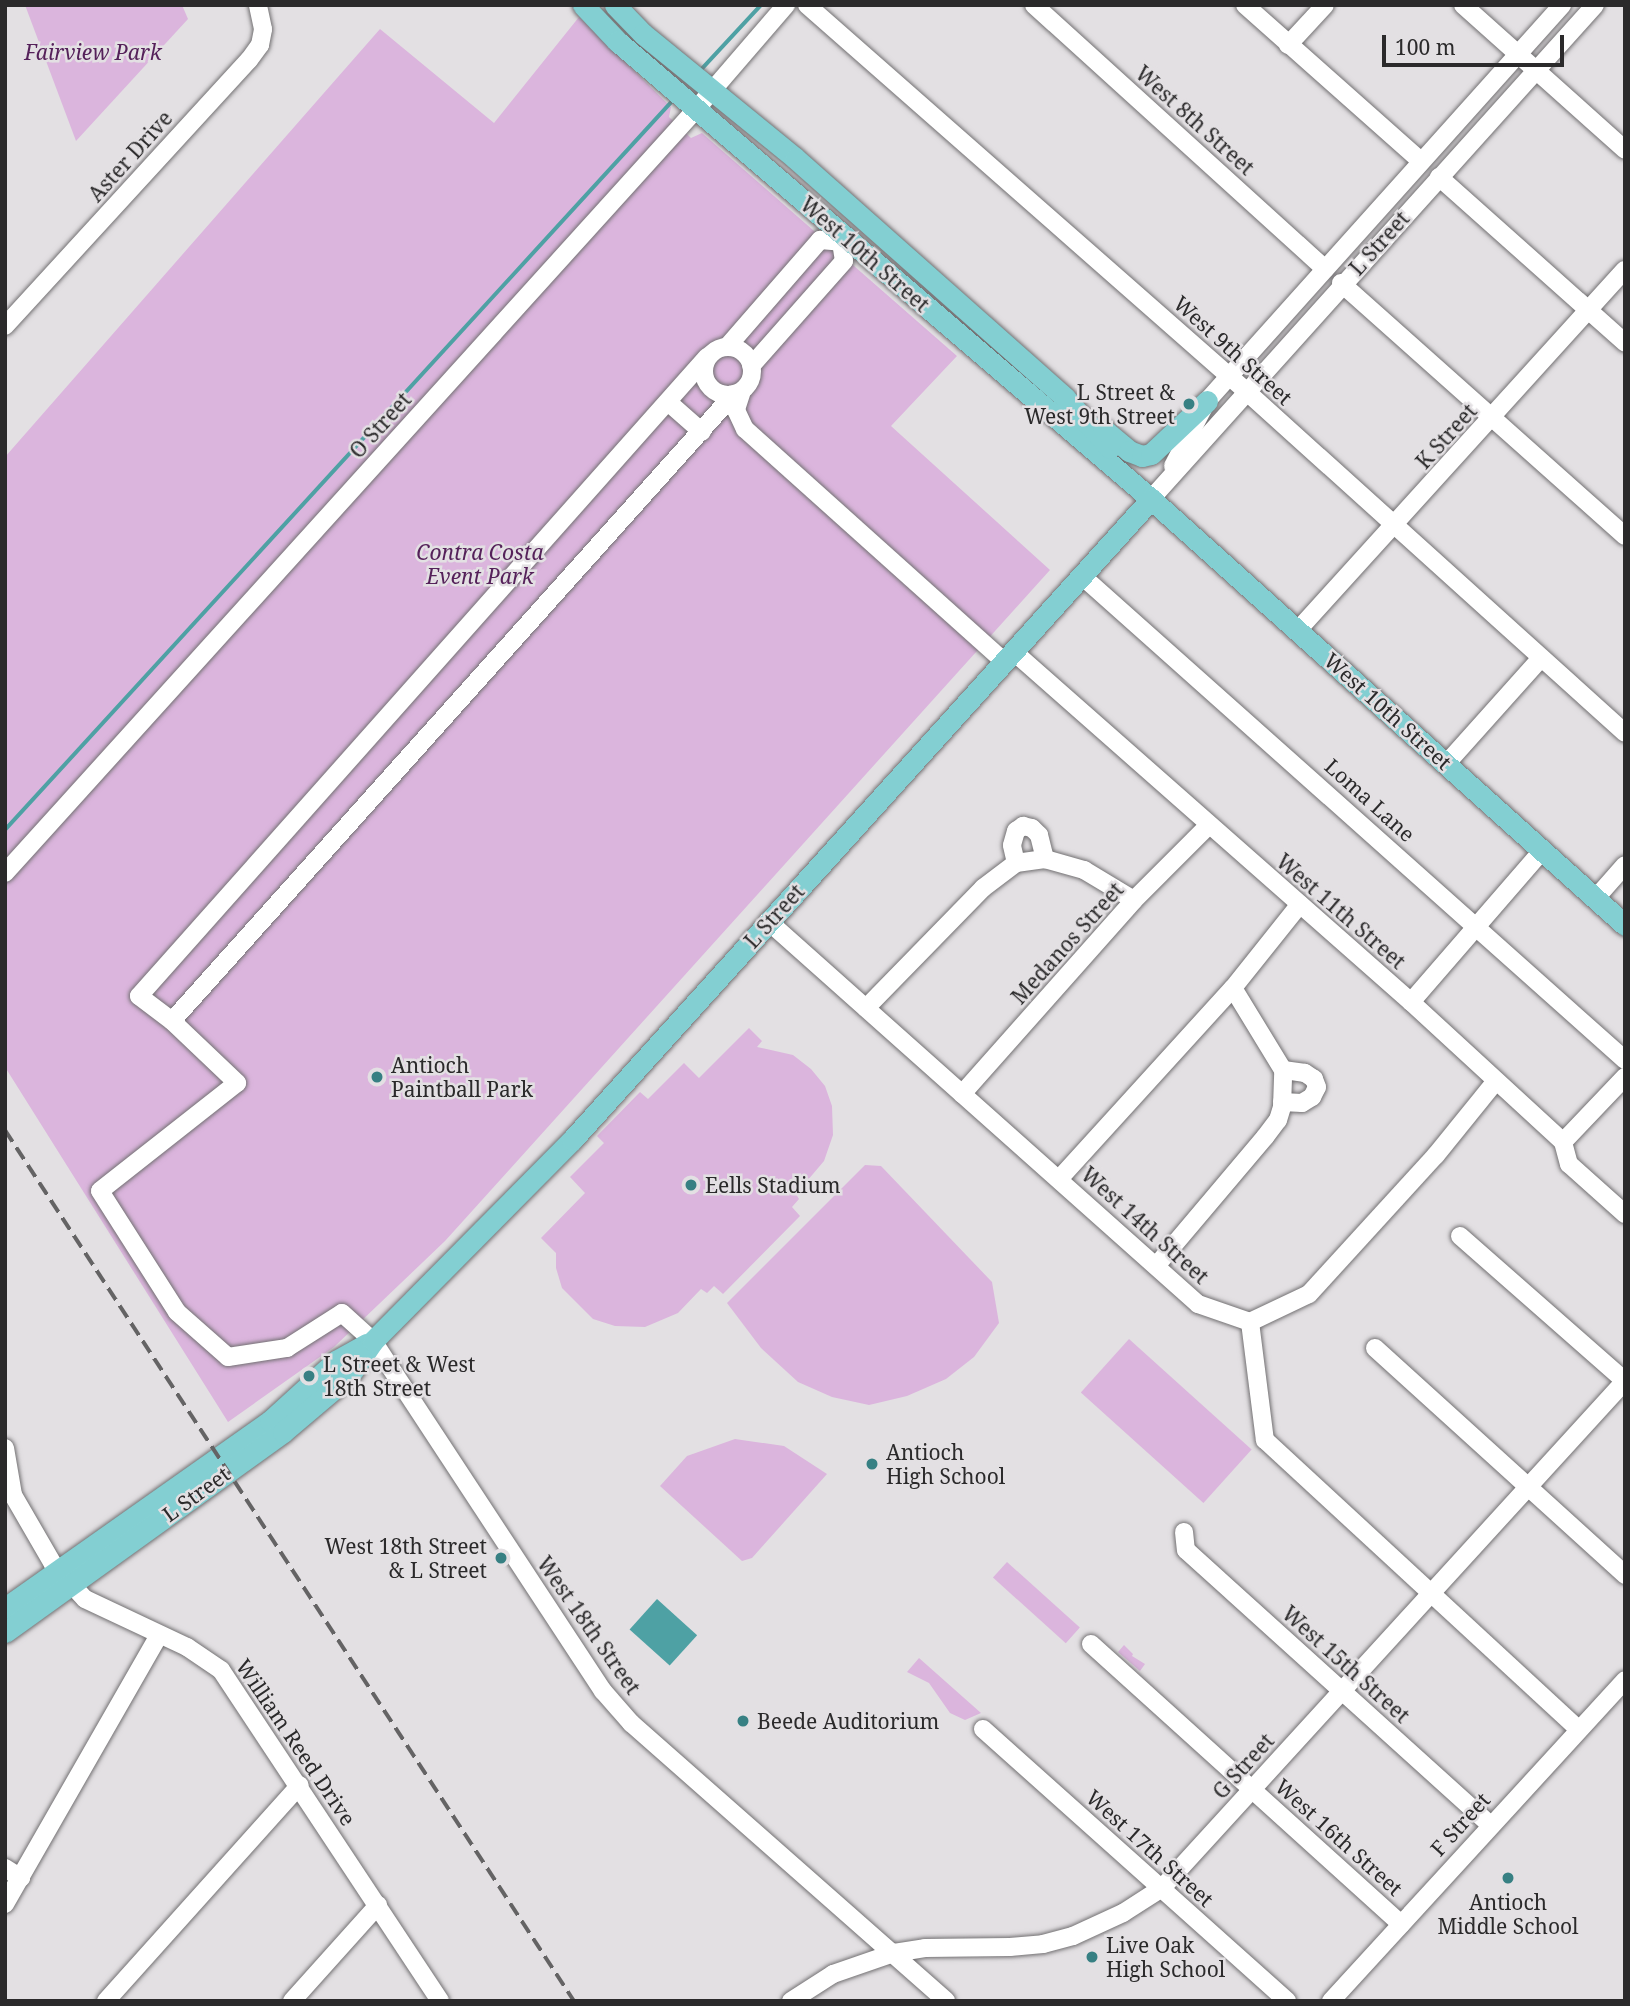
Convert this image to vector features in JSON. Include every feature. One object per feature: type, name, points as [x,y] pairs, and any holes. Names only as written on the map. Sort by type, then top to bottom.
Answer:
[{"type":"main road","name":"West 10th Street","points":[[583,5],[617,41],[698,107],[843,240],[1151,499],[1625,925]]},
{"type":"main road","name":"West 10th Street","points":[[615,5],[643,34],[713,90],[862,218],[1065,398],[1139,479],[1151,499]]},
{"type":"main road","points":[[1065,398],[1129,450],[1142,456],[1151,454],[1207,401]]},
{"type":"main road","name":"L Street","points":[[5,1632],[64,1577],[270,1421],[336,1361],[373,1341],[572,1140],[1151,499]]},
{"type":"main road","name":"L Street","points":[[5,1608],[64,1577]]},
{"type":"street","name":"Aster Drive","points":[[5,326],[249,60],[260,45],[263,29],[258,5]]},
{"type":"street","name":"O Street","points":[[5,873],[698,107],[786,5]]},
{"type":"street","name":"West 9th Street","points":[[807,5],[1246,391],[1625,733]]},
{"type":"street","name":"West 8th Street","points":[[1034,5],[1325,268]]},
{"type":"street","points":[[1245,5],[1421,162]]},
{"type":"street","points":[[1288,45],[1325,5]]},
{"type":"street","points":[[1463,5],[1625,150]]},
{"type":"street","name":"L Street","points":[[1165,482],[1207,401],[1228,375],[1562,5]]},
{"type":"street","name":"L Street","points":[[1151,499],[1341,284],[1595,5]]},
{"type":"street","points":[[1439,177],[1625,343]]},
{"type":"street","points":[[751,366],[844,261],[843,240],[862,218]]},
{"type":"street","points":[[727,347],[820,240],[843,240]]},
{"type":"street","name":"K Street","points":[[1298,630],[1625,270]]},
{"type":"street","points":[[1341,284],[1625,536]]},
{"type":"street","points":[[727,347],[741,351],[751,366],[751,377],[738,393],[172,1021],[139,996],[707,357],[713,351],[727,347]]},
{"type":"street","points":[[707,357],[704,373],[711,388],[718,393],[738,393]]},
{"type":"street","name":"West 11th Street","points":[[738,393],[736,410],[745,429],[1209,825],[1411,1002],[1563,1142],[1569,1164],[1625,1214]]},
{"type":"street","points":[[668,402],[702,432]]},
{"type":"street","name":"Loma Lane","points":[[1082,576],[1625,1060]]},
{"type":"street","points":[[1447,763],[1541,658]]},
{"type":"street","name":"Medanos Street","points":[[962,1094],[1134,900],[1209,825]]},
{"type":"street","points":[[1016,863],[1012,845],[1016,831],[1023,826],[1032,828],[1039,835],[1045,859]]},
{"type":"street","points":[[1411,1002],[1541,852]]},
{"type":"street","points":[[866,1008],[983,888],[1016,863],[1045,859],[1084,870],[1134,900]]},
{"type":"street","points":[[1595,899],[1625,865]]},
{"type":"street","points":[[1060,1178],[1233,988],[1300,905]]},
{"type":"street","name":"West 14th Street","points":[[768,921],[1060,1178],[1198,1304],[1250,1322]]},
{"type":"street","points":[[1156,1266],[1278,1120],[1282,1102],[1283,1070],[1233,988]]},
{"type":"street","name":"West 18th Street","points":[[172,1021],[237,1083],[100,1191],[177,1312],[228,1357],[287,1348],[342,1313],[373,1341],[603,1692],[631,1723],[946,2001]]},
{"type":"street","points":[[1282,1102],[1301,1102],[1312,1097],[1317,1087],[1314,1079],[1305,1073],[1283,1070]]},
{"type":"street","points":[[1563,1142],[1625,1077]]},
{"type":"street","points":[[1496,1081],[1436,1155],[1308,1294],[1250,1322],[1265,1440],[1578,1729]]},
{"type":"street","points":[[1460,1236],[1625,1381]]},
{"type":"street","points":[[1375,1348],[1625,1575]]},
{"type":"street","name":"G Street","points":[[791,2001],[833,1974],[894,1953],[925,1948],[1043,1944],[1099,1925],[1162,1888],[1625,1381]]},
{"type":"street","name":"William Reed Drive","points":[[5,1448],[16,1503],[64,1577],[85,1599],[187,1647],[221,1670],[300,1785],[440,2001]]},
{"type":"street","name":"West 15th Street","points":[[1184,1532],[1186,1550],[1490,1825]]},
{"type":"street","points":[[5,1904],[159,1635]]},
{"type":"street","name":"West 16th Street","points":[[1091,1644],[1401,1924]]},
{"type":"street","name":"F Street","points":[[1331,2001],[1625,1680]]},
{"type":"street","name":"West 17th Street","points":[[983,1729],[1287,2001]]},
{"type":"street","points":[[106,2001],[300,1785]]},
{"type":"street","points":[[5,1868],[21,1878]]},
{"type":"street","points":[[292,2001],[377,1905]]},
{"type":"green space","name":"Fairview Park","points":[[25,5],[182,5],[188,19],[76,141]]},
{"type":"green space","name":"Contra Costa Event Park","points":[[579,17],[671,107],[669,117],[691,138],[702,133],[957,356],[891,426],[1050,570],[445,1241],[334,1347],[228,1422],[5,1067],[5,457],[380,29],[494,123]]},
{"type":"green space","name":"Eells Stadium","points":[[749,1028],[762,1041],[757,1047],[793,1055],[811,1069],[825,1086],[832,1106],[833,1135],[824,1161],[796,1194],[799,1199],[792,1207],[800,1216],[723,1294],[714,1286],[707,1293],[701,1289],[678,1313],[645,1327],[615,1326],[593,1319],[562,1288],[556,1268],[556,1253],[541,1238],[585,1193],[570,1177],[604,1143],[597,1136],[640,1092],[648,1099],[684,1063],[699,1078]]},
{"type":"green space","points":[[865,1165],[881,1166],[992,1282],[999,1323],[974,1357],[946,1379],[907,1396],[869,1405],[832,1397],[798,1382],[761,1348],[727,1303]]},
{"type":"green space","points":[[1129,1339],[1252,1449],[1203,1503],[1081,1393]]},
{"type":"green space","points":[[735,1439],[784,1446],[827,1474],[752,1558],[742,1561],[660,1486],[687,1456]]},
{"type":"green space","points":[[1007,1562],[1080,1628],[1066,1643],[993,1578]]},
{"type":"green space","points":[[1124,1645],[1132,1656],[1145,1664],[1140,1671],[1118,1652]]},
{"type":"green space","points":[[919,1658],[981,1713],[965,1720],[950,1713],[929,1683],[907,1672]]},
{"type":"water","points":[[657,1599],[697,1635],[670,1666],[630,1629]]},
{"type":"waterway","points":[[699,72],[761,5]]},
{"type":"waterway","points":[[5,830],[675,98]]},
{"type":"railway","points":[[5,1130],[574,2001]]},
{"type":"place","name":"L Street & West 9th Street","points":[[1189,404]]},
{"type":"place","name":"Antioch Paintball Park","points":[[377,1077]]},
{"type":"place","name":"Eells Stadium","points":[[691,1185]]},
{"type":"place","name":"L Street & West 18th Street","points":[[309,1376]]},
{"type":"place","name":"Antioch High School","points":[[872,1464]]},
{"type":"place","name":"West 18th Street & L Street","points":[[501,1558]]},
{"type":"place","name":"Beede Auditorium","points":[[743,1721]]},
{"type":"place","name":"Antioch Middle School","points":[[1508,1878]]},
{"type":"place","name":"Live Oak High School","points":[[1092,1957]]}]
